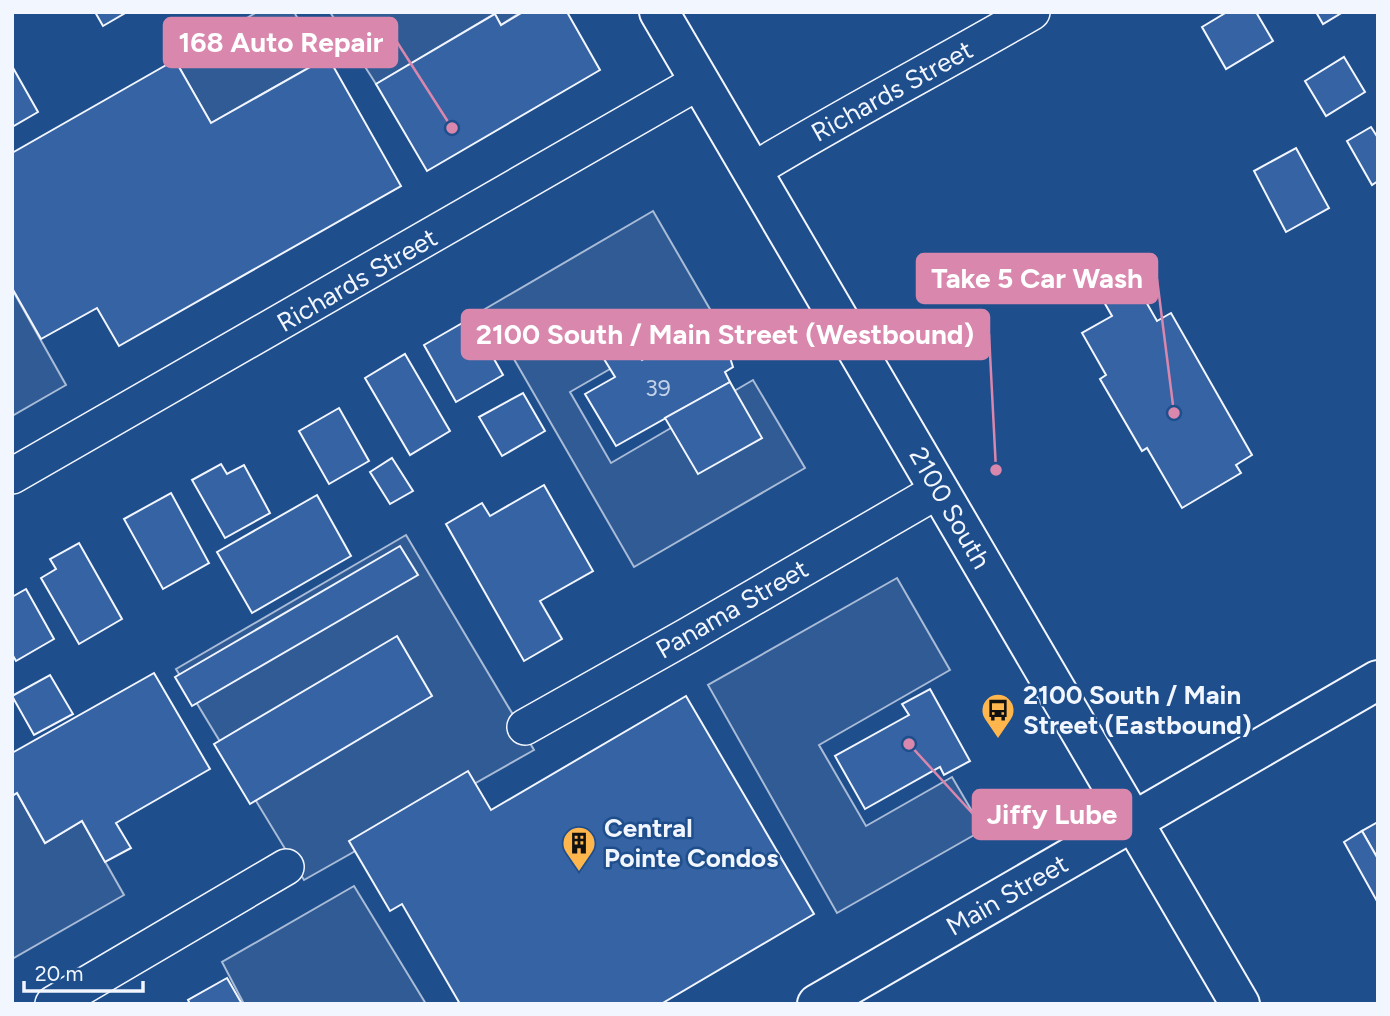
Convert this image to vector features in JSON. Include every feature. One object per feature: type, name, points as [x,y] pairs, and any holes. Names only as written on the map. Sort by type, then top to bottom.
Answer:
[{"type":"main road","name":"2100 South","points":[[659,12],[1240,1004]]},
{"type":"main road","name":"Main Street","points":[[817,1004],[1378,680]]},
{"type":"street","name":"Richards Street","points":[[752,171],[809,136],[918,78],[1032,12]]},
{"type":"street","name":"Richards Street","points":[[12,476],[700,82]]},
{"type":"street","name":"Panama Street","points":[[525,727],[939,490]]},
{"type":"street","points":[[53,1004],[286,867]]},
{"type":"shaded area","points":[[257,12],[294,12],[322,60],[211,123],[175,60]]},
{"type":"shaded area","points":[[330,12],[521,12],[501,25],[494,14],[376,84]]},
{"type":"shaded area","points":[[653,211],[711,311],[570,392],[611,463],[753,380],[805,468],[634,567],[485,309]]},
{"type":"shaded area","points":[[12,289],[66,385],[12,416]]},
{"type":"shaded area","points":[[406,535],[534,750],[304,880],[176,669]]},
{"type":"shaded area","points":[[897,578],[950,670],[819,745],[866,826],[952,777],[983,830],[837,913],[708,685]]},
{"type":"shaded area","points":[[17,793],[45,843],[82,821],[124,895],[12,959],[12,796]]},
{"type":"shaded area","points":[[354,886],[426,1004],[244,1004],[222,962]]},
{"type":"building","points":[[95,12],[127,12],[103,26]]},
{"type":"building","points":[[523,12],[567,12],[600,70],[427,171],[376,84],[495,14],[501,25]]},
{"type":"building","points":[[1227,12],[1256,12],[1273,41],[1226,69],[1202,27]]},
{"type":"building","points":[[1316,12],[1343,12],[1323,24]]},
{"type":"building","points":[[328,57],[401,186],[119,346],[97,308],[41,339],[12,288],[12,153],[175,60],[211,123]]},
{"type":"building","points":[[1344,57],[1365,92],[1326,116],[1305,81]]},
{"type":"building","points":[[12,66],[38,112],[12,127]]},
{"type":"building","points":[[1371,127],[1378,138],[1378,181],[1372,185],[1347,141]]},
{"type":"building","points":[[1296,148],[1329,208],[1286,232],[1254,171]]},
{"type":"building","points":[[1125,265],[1157,321],[1171,313],[1252,455],[1236,465],[1241,473],[1182,508],[1147,448],[1142,451],[1100,379],[1106,375],[1082,333],[1112,316],[1093,283]]},
{"type":"building","points":[[471,318],[503,375],[456,402],[424,345]]},
{"type":"building","points":[[710,321],[725,342],[733,367],[725,372],[730,382],[616,446],[585,394],[615,377],[604,359],[631,343],[642,360]]},
{"type":"building","points":[[405,354],[450,431],[410,455],[365,378]]},
{"type":"building","points":[[730,382],[762,438],[698,474],[665,418]]},
{"type":"building","points":[[523,393],[545,431],[502,456],[479,417]]},
{"type":"building","points":[[339,408],[369,461],[329,484],[299,431]]},
{"type":"building","points":[[392,458],[413,491],[390,504],[370,472]]},
{"type":"building","points":[[221,464],[227,474],[244,465],[270,513],[225,538],[192,480]]},
{"type":"building","points":[[544,485],[593,571],[540,601],[562,639],[524,661],[446,524],[482,503],[490,516]]},
{"type":"building","points":[[171,493],[209,563],[163,589],[124,519]]},
{"type":"building","points":[[317,495],[351,556],[252,613],[217,552]]},
{"type":"building","points":[[79,543],[122,619],[79,644],[41,578],[56,569],[50,559]]},
{"type":"building","points":[[400,546],[418,575],[192,706],[175,677]]},
{"type":"building","points":[[26,589],[54,639],[16,661],[12,654],[12,597]]},
{"type":"building","points":[[397,636],[432,696],[250,804],[214,744]]},
{"type":"building","points":[[154,673],[210,769],[116,823],[131,848],[105,862],[82,821],[45,843],[17,793],[12,796],[12,753]]},
{"type":"building","points":[[50,675],[73,714],[34,735],[12,696]]},
{"type":"building","points":[[930,689],[970,761],[944,775],[940,767],[865,809],[835,756],[909,715],[902,704]]},
{"type":"building","name":"Central Pointe Condos","points":[[686,696],[814,914],[661,1004],[460,1004],[402,904],[390,911],[349,841],[468,771],[491,810]]},
{"type":"building","points":[[1378,822],[1378,859],[1362,831]]},
{"type":"building","points":[[1362,831],[1378,859],[1378,903],[1344,842]]},
{"type":"building","points":[[227,978],[242,1004],[190,1004],[188,1000]]},
{"type":"place","name":"168 Auto Repair","points":[[452,128]]},
{"type":"place","name":"Take 5 Car Wash","points":[[1174,413]]},
{"type":"place","name":"2100 South / Main Street (Westbound)","points":[[996,470]]},
{"type":"place","name":"2100 South / Main Street (Eastbound)","points":[[998,740]]},
{"type":"place","name":"Jiffy Lube","points":[[909,744]]},
{"type":"place","name":"Central Pointe Condos","points":[[579,873]]}]
